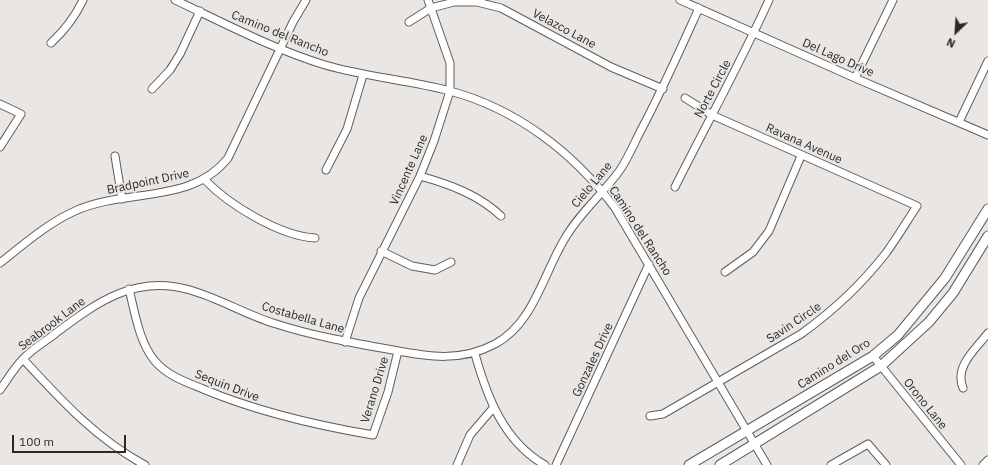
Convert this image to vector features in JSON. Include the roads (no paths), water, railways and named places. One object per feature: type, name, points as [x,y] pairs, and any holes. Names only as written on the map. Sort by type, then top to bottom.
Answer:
[{"type":"street","points":[[51,43],[64,31],[75,17],[83,0]]},
{"type":"street","name":"Camino del Rancho","points":[[175,0],[280,48],[325,64],[363,75],[450,91],[470,97],[512,116],[555,144],[573,159],[602,190],[616,208],[767,465]]},
{"type":"street","name":"Bradpoint Drive","points":[[0,261],[50,225],[76,210],[122,199],[182,188],[205,180],[221,167],[228,158],[280,48],[306,0]]},
{"type":"street","name":"Vincente Lane","points":[[346,342],[359,298],[381,251],[420,176],[434,141],[450,91],[450,63],[428,0]]},
{"type":"street","name":"Del Lago Drive","points":[[680,0],[988,135]]},
{"type":"street","name":"Norte Circle","points":[[675,187],[738,67],[769,0]]},
{"type":"street","points":[[855,78],[893,0]]},
{"type":"street","name":"Velazco Lane","points":[[409,22],[431,8],[454,2],[477,2],[501,8],[611,67],[663,89]]},
{"type":"street","name":"Cielo Lane","points":[[475,354],[502,339],[514,330],[529,312],[551,263],[565,237],[582,213],[620,169],[663,89],[699,8]]},
{"type":"street","points":[[152,89],[170,70],[180,54],[200,11]]},
{"type":"street","points":[[959,122],[988,61]]},
{"type":"street","points":[[326,170],[347,129],[363,75]]},
{"type":"street","name":"Ravana Avenue","points":[[685,98],[712,115],[916,206]]},
{"type":"street","points":[[0,104],[21,114],[0,147]]},
{"type":"street","points":[[115,156],[122,199]]},
{"type":"street","points":[[725,272],[753,252],[769,231],[801,156]]},
{"type":"street","points":[[420,176],[463,191],[491,206],[501,216]]},
{"type":"street","points":[[205,180],[218,194],[234,205],[287,233],[315,238]]},
{"type":"street","name":"Savin Circle","points":[[650,416],[663,414],[719,383],[801,334],[821,320],[852,293],[887,252],[916,206]]},
{"type":"street","name":"Camino del Oro","points":[[689,465],[748,432],[873,356],[898,335],[936,290],[988,209]]},
{"type":"street","points":[[720,465],[881,366],[929,322],[953,293],[988,236]]},
{"type":"street","points":[[381,251],[396,260],[412,266],[435,270],[451,262]]},
{"type":"street","name":"Gonzales Drive","points":[[556,465],[649,264]]},
{"type":"street","name":"Costabella Lane","points":[[129,289],[170,286],[190,290],[272,323],[346,342],[428,357],[452,358],[475,354]]},
{"type":"street","name":"Seabrook Lane","points":[[0,390],[23,359],[89,308],[108,297],[129,289]]},
{"type":"street","name":"Sequin Drive","points":[[129,289],[146,348],[154,361],[172,375],[230,400],[273,414],[328,428],[373,435]]},
{"type":"street","points":[[963,388],[960,374],[962,367],[988,333]]},
{"type":"street","name":"Verano Drive","points":[[373,435],[388,392],[398,351]]},
{"type":"street","points":[[475,354],[482,381],[494,407],[513,439],[525,451],[545,465]]},
{"type":"street","name":"Orono Lane","points":[[873,356],[961,465]]},
{"type":"street","points":[[23,359],[94,432],[145,465]]},
{"type":"street","points":[[457,465],[470,435],[494,407]]},
{"type":"street","points":[[831,465],[868,444],[886,465]]},
{"type":"street","points":[[983,465],[988,460]]}]
